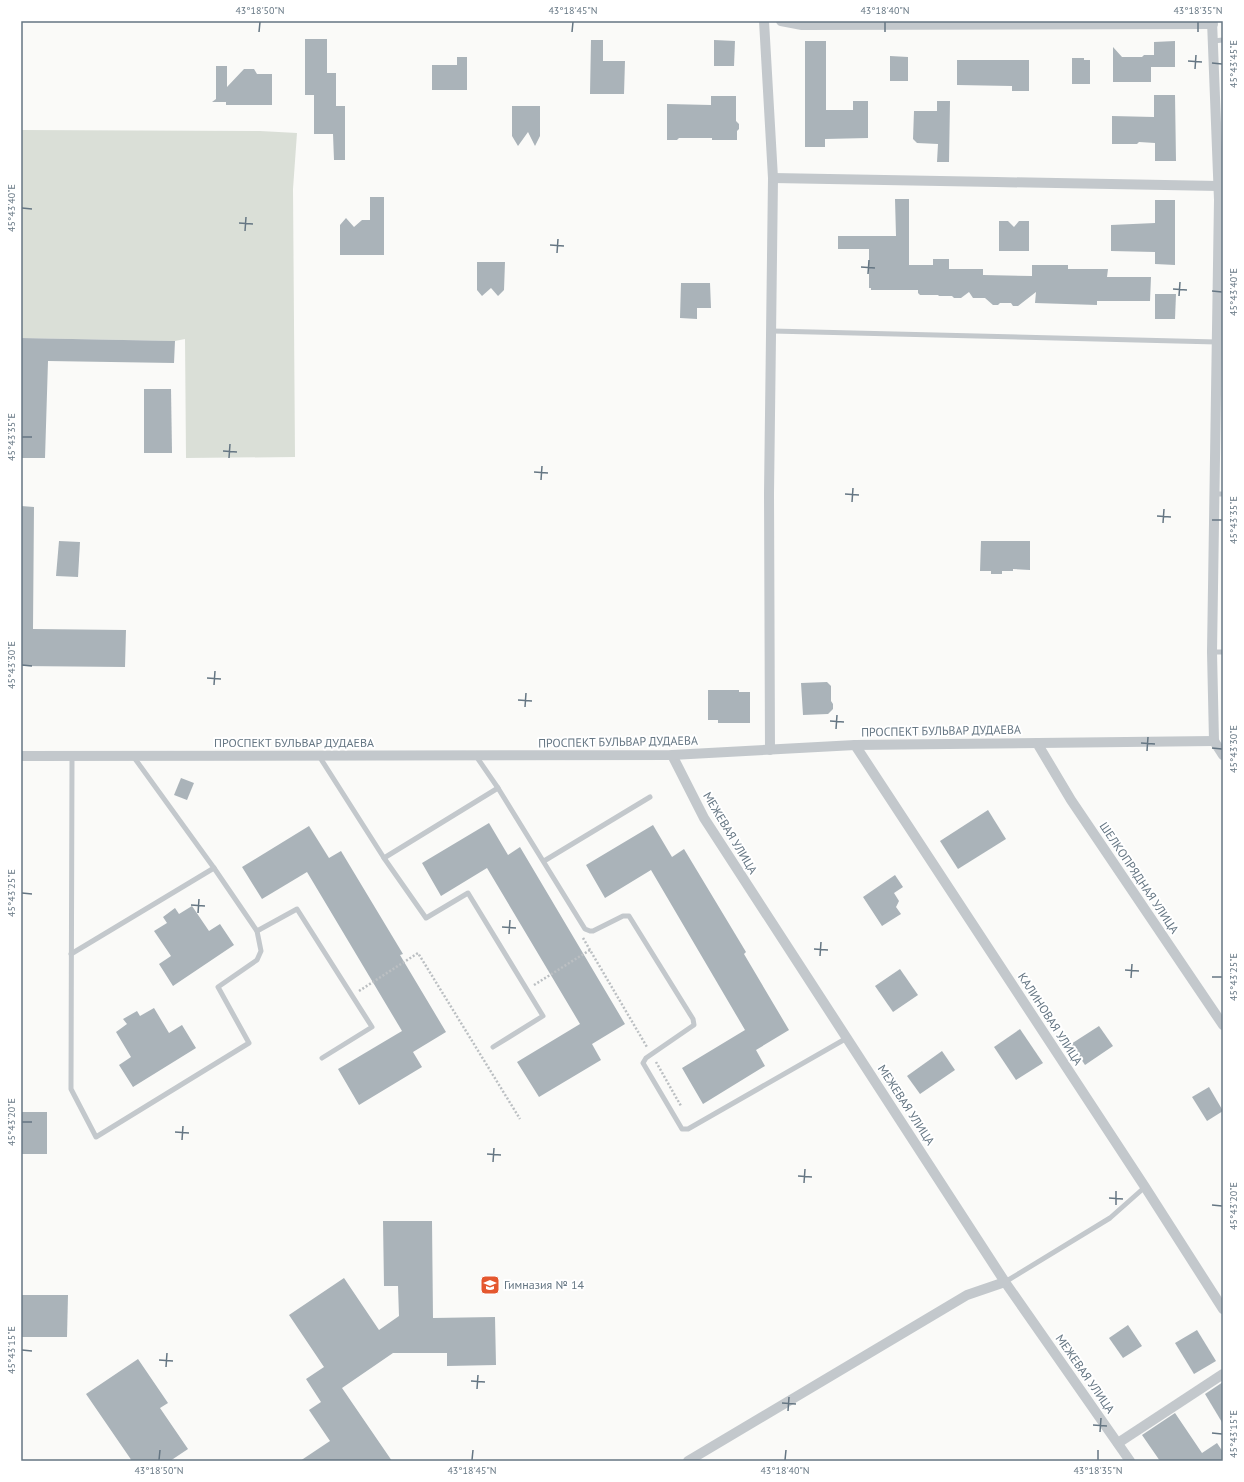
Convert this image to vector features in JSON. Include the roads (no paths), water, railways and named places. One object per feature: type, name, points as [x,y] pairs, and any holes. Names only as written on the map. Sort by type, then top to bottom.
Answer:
[{"type":"street","points":[[764,21],[773,178],[769,494],[770,750]]},
{"type":"street","points":[[781,21],[802,25],[1212,23],[1218,40],[1219,186],[1221,200],[1219,494],[1212,652],[1220,749]]},
{"type":"street","points":[[773,178],[1219,186]]},
{"type":"street","name":"ПРОСПЕКТ БУЛЬВАР ДУДАЕВА","points":[[21,756],[672,755],[855,745],[1037,743],[1220,749]]},
{"type":"street","name":"ШЕЛКОПРЯДНАЯ УЛИЦА","points":[[1037,743],[1071,800],[1223,1025]]},
{"type":"street","name":"КАЛИНОВАЯ УЛИЦА","points":[[855,745],[1145,1187],[1223,1309]]},
{"type":"street","name":"МЕЖЕВАЯ УЛИЦА","points":[[672,755],[704,818],[1006,1282],[1130,1461]]},
{"type":"street","points":[[688,1461],[967,1295],[1006,1282]]},
{"type":"street","points":[[1118,1443],[1223,1374]]},
{"type":"lane","points":[[772,331],[1219,346]]},
{"type":"lane","points":[[1212,652],[1223,652]]},
{"type":"lane","points":[[72,756],[71,1089],[96,1137],[249,1043],[218,987],[257,960],[261,951],[257,931],[214,868],[132,756]]},
{"type":"lane","points":[[319,756],[384,858],[426,918],[468,893],[543,1016],[493,1047]]},
{"type":"lane","points":[[476,756],[498,788],[587,930],[593,931],[626,915],[631,918],[693,1019],[694,1025],[644,1060],[644,1066],[680,1127],[685,1130],[847,1038]]},
{"type":"lane","points":[[384,858],[498,788]]},
{"type":"lane","points":[[544,861],[650,797]]},
{"type":"lane","points":[[71,954],[214,868]]},
{"type":"lane","points":[[257,931],[297,909],[372,1027],[322,1058]]},
{"type":"lane","points":[[1006,1282],[1110,1218],[1145,1187]]},
{"type":"place","name":"Гимназия № 14","points":[[490,1285]]}]
